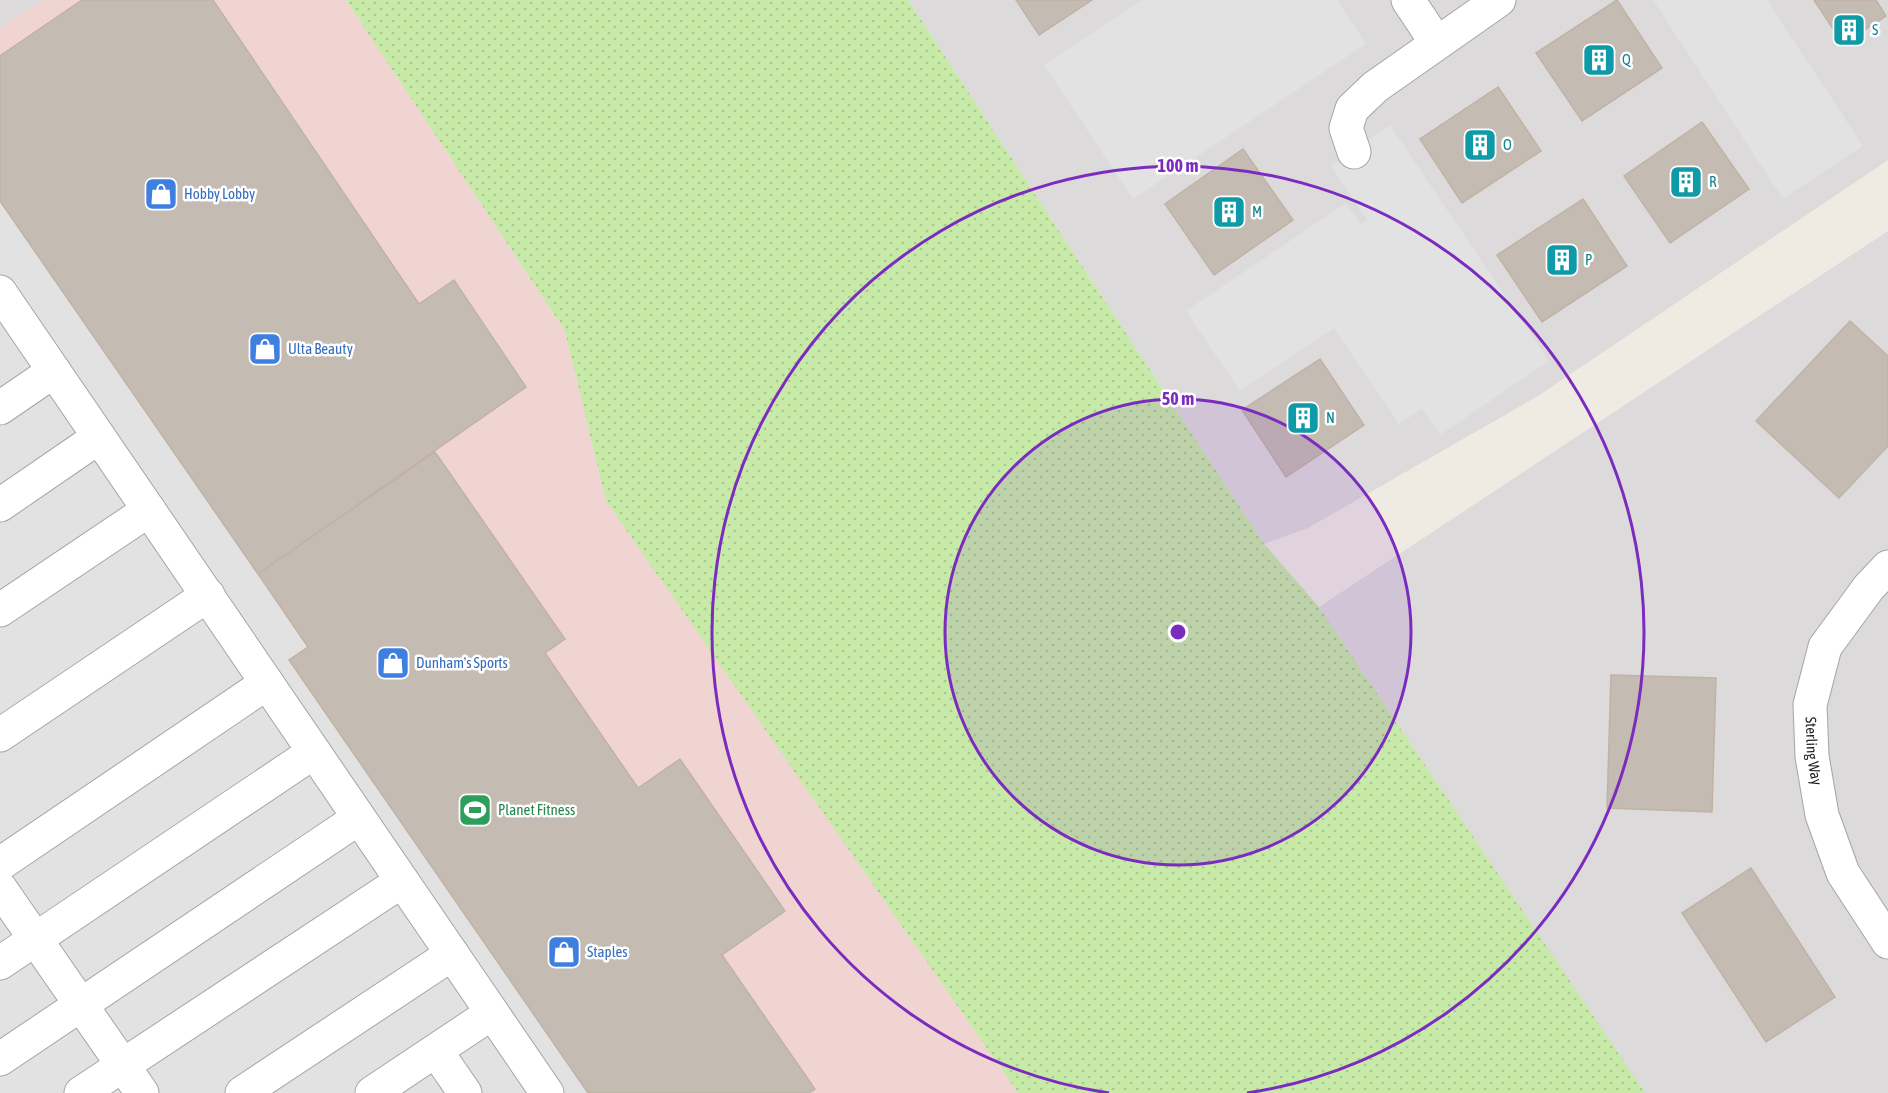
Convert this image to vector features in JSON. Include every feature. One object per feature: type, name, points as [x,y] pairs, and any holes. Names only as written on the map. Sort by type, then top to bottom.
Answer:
[{"type":"street","points":[[1408,0],[1436,42]]},
{"type":"street","points":[[1354,152],[1346,128],[1352,109],[1375,87],[1436,42],[1499,0]]},
{"type":"street","points":[[2,298],[150,510],[546,1093]]},
{"type":"street","points":[[0,408],[54,371]]},
{"type":"street","points":[[0,505],[99,438]]},
{"type":"street","points":[[0,610],[150,510]]},
{"type":"street","name":"Sterling Way","points":[[1888,567],[1869,587],[1825,647],[1810,705],[1812,756],[1822,815],[1843,873],[1888,942]]},
{"type":"street","points":[[0,735],[208,595]]},
{"type":"street","points":[[0,864],[267,683]]},
{"type":"street","points":[[0,963],[314,752]]},
{"type":"street","points":[[0,1059],[359,818]]},
{"type":"street","points":[[81,1093],[402,881]]},
{"type":"street","points":[[0,888],[142,1093]]},
{"type":"street","points":[[242,1093],[452,954]]},
{"type":"street","points":[[372,1093],[492,1013]]},
{"type":"street","points":[[436,1051],[465,1093]]},
{"type":"shaded area","points":[[0,0],[42,0],[0,28]]},
{"type":"shaded area","points":[[42,0],[346,0],[565,331],[607,501],[1018,1093],[0,1093],[0,28]]},
{"type":"shaded area","points":[[908,0],[1888,0],[1888,160],[1538,396],[1308,528],[1264,544]]},
{"type":"shaded area","points":[[1142,0],[1337,0],[1366,44],[1133,199],[1044,65]]},
{"type":"shaded area","points":[[1653,0],[1767,0],[1863,146],[1783,199]]},
{"type":"shaded area","points":[[1390,125],[1549,361],[1440,435],[1422,409],[1399,424],[1334,328],[1240,391],[1186,311],[1346,203],[1361,224],[1367,220],[1331,166]]},
{"type":"shaded area","points":[[0,201],[308,647],[289,660],[588,1093],[0,1093]]},
{"type":"shaded area","points":[[1888,231],[1888,1093],[1644,1093],[1319,607]]},
{"type":"green space","points":[[346,0],[908,0],[1264,544],[1319,607],[1645,1093],[1018,1093],[606,501],[565,331]]},
{"type":"building","points":[[82,0],[213,0],[419,304],[454,280],[526,387],[258,574],[0,201],[0,56]]},
{"type":"building","points":[[1016,0],[1092,0],[1039,35]]},
{"type":"building","name":"Q","points":[[1617,0],[1662,68],[1582,121],[1536,53]]},
{"type":"building","name":"S","points":[[1814,0],[1876,0],[1886,16],[1843,44]]},
{"type":"building","name":"O","points":[[1498,87],[1541,151],[1462,203],[1420,139]]},
{"type":"building","name":"R","points":[[1702,122],[1749,189],[1670,243],[1624,176]]},
{"type":"building","name":"M","points":[[1243,149],[1293,220],[1214,275],[1165,204]]},
{"type":"building","name":"P","points":[[1583,199],[1627,266],[1542,322],[1497,255]]},
{"type":"building","points":[[1850,321],[1888,356],[1888,446],[1839,498],[1756,421]]},
{"type":"building","name":"N","points":[[1320,359],[1364,425],[1286,477],[1242,410]]},
{"type":"building","points":[[435,452],[565,639],[545,653],[638,788],[680,759],[785,911],[722,955],[815,1089],[809,1093],[588,1093],[289,660],[308,647],[258,574]]},
{"type":"building","points":[[1611,675],[1716,678],[1712,812],[1607,808]]},
{"type":"building","points":[[1751,868],[1835,997],[1766,1042],[1682,913]]},
{"type":"place","name":"S","points":[[1849,30]]},
{"type":"place","name":"Q","points":[[1599,60]]},
{"type":"place","name":"O","points":[[1480,145]]},
{"type":"place","name":"R","points":[[1686,182]]},
{"type":"place","name":"Hobby Lobby","points":[[161,194]]},
{"type":"place","name":"M","points":[[1229,212]]},
{"type":"place","name":"P","points":[[1562,260]]},
{"type":"place","name":"Ulta Beauty","points":[[265,349]]},
{"type":"place","name":"N","points":[[1303,418]]},
{"type":"place","name":"Dunham's Sports","points":[[393,663]]},
{"type":"place","name":"Planet Fitness","points":[[475,810]]},
{"type":"place","name":"Staples","points":[[564,952]]}]
